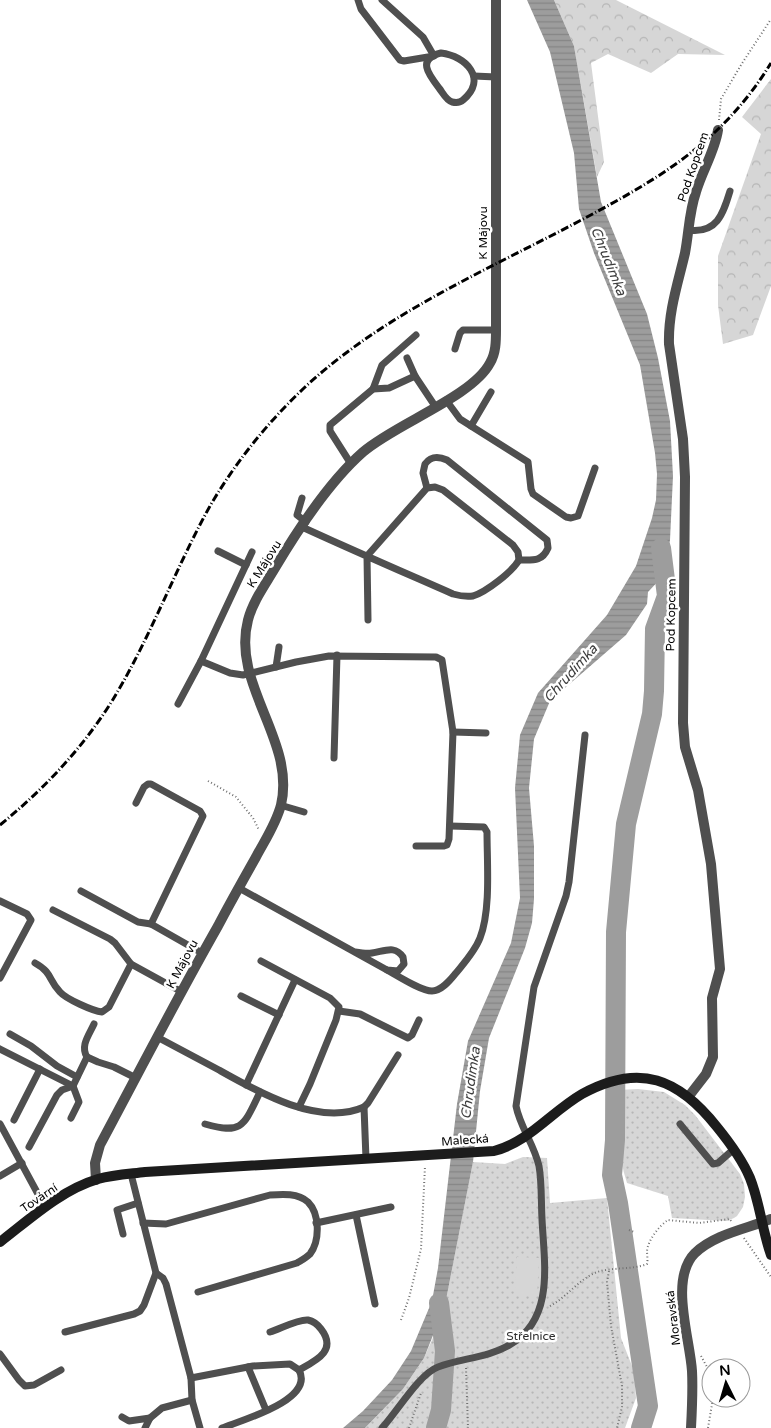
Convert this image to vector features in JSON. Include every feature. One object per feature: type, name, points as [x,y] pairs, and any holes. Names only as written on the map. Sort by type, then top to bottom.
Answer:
[{"type":"street","name":"K Májovu","points":[[96,1180],[95,1163],[100,1145],[202,953],[268,835],[280,805],[283,787],[281,763],[250,674],[246,644],[251,610],[272,572],[304,524],[362,452],[380,439],[461,391],[487,368],[494,350],[496,330],[496,0]]},
{"type":"street","name":"Pod Kopcem","points":[[689,1096],[706,1074],[713,1057],[712,998],[720,970],[710,858],[698,790],[685,747],[683,722],[685,477],[683,440],[669,344],[669,331],[671,311],[685,251],[692,204],[717,138],[718,130]]},
{"type":"street","name":"Malecká","points":[[96,1180],[131,1174],[486,1152],[513,1145],[575,1098],[621,1079],[642,1078],[674,1086],[689,1096],[706,1113],[734,1149],[751,1180],[767,1221],[771,1255]]},
{"type":"street","name":"Tovární","points":[[0,1242],[45,1207],[79,1186],[96,1180]]},
{"type":"street","name":"Moravská","points":[[691,1428],[692,1372],[682,1296],[682,1277],[688,1262],[694,1254],[712,1241],[767,1221]]},
{"type":"lane","points":[[358,0],[361,9],[400,60],[404,61],[441,54],[456,56],[470,68],[475,83],[468,96],[460,102],[451,102],[427,71],[427,65],[434,56]]},
{"type":"lane","points":[[382,0],[423,37],[434,56]]},
{"type":"lane","points":[[474,76],[496,77]]},
{"type":"lane","points":[[688,230],[700,231],[712,226],[723,212],[730,191]]},
{"type":"lane","points":[[455,349],[462,330],[496,330]]},
{"type":"lane","points":[[351,464],[330,431],[330,425],[372,389],[382,366],[416,335]]},
{"type":"lane","points":[[407,358],[414,376],[435,406]]},
{"type":"lane","points":[[372,389],[389,388],[414,376]]},
{"type":"lane","points":[[470,426],[492,392]]},
{"type":"lane","points":[[446,400],[456,415],[470,426],[528,462],[533,494],[566,517],[578,516],[595,468]]},
{"type":"lane","points":[[427,488],[423,473],[425,464],[432,458],[447,460],[547,540],[548,548],[542,558],[519,560]]},
{"type":"lane","points":[[302,498],[297,515],[304,524],[367,556],[453,594],[467,597],[482,592],[511,571],[519,560],[518,552],[513,545],[443,490],[435,487],[427,488],[367,556],[368,620]]},
{"type":"lane","points":[[218,551],[246,565]]},
{"type":"lane","points":[[178,704],[201,661],[252,552]]},
{"type":"lane","points":[[276,667],[279,648]]},
{"type":"lane","points":[[201,661],[237,675],[250,674],[337,655],[440,658],[443,662],[453,732],[449,839],[447,845],[416,846]]},
{"type":"lane","points":[[334,758],[337,655]]},
{"type":"lane","points":[[453,732],[486,733]]},
{"type":"lane","points":[[382,1428],[427,1374],[439,1367],[500,1350],[520,1338],[534,1322],[540,1309],[543,1294],[544,1264],[539,1168],[535,1152],[519,1119],[516,1106],[534,987],[566,896],[569,882],[585,735]]},
{"type":"lane","points":[[136,803],[144,787],[151,784],[200,810],[203,816],[151,924]]},
{"type":"lane","points":[[280,805],[304,812]]},
{"type":"lane","points":[[239,888],[387,970],[427,990],[437,990],[453,977],[471,954],[479,940],[484,924],[486,902],[487,832],[484,827],[450,826]]},
{"type":"lane","points":[[80,891],[138,922],[151,924],[202,953]]},
{"type":"lane","points":[[0,901],[26,914],[31,920],[0,978]]},
{"type":"lane","points":[[53,910],[110,939],[131,964],[182,992]]},
{"type":"lane","points":[[355,952],[374,953],[388,949],[398,951],[403,957],[403,967],[398,971],[387,970]]},
{"type":"lane","points":[[261,961],[334,1001],[339,1007],[310,1084],[299,1107]]},
{"type":"lane","points":[[35,963],[46,970],[62,994],[95,1011],[102,1012],[109,1007],[131,964]]},
{"type":"lane","points":[[246,1085],[295,980]]},
{"type":"lane","points":[[241,996],[279,1015]]},
{"type":"lane","points":[[339,1011],[360,1014],[408,1038],[419,1020]]},
{"type":"lane","points":[[94,1024],[84,1046],[87,1057],[136,1078]]},
{"type":"lane","points":[[10,1034],[32,1046],[57,1066],[77,1077]]},
{"type":"lane","points":[[158,1037],[260,1092],[299,1107],[340,1114],[355,1111],[368,1103],[398,1055]]},
{"type":"lane","points":[[0,1049],[73,1086],[79,1102],[71,1118]]},
{"type":"lane","points":[[29,1147],[57,1095],[62,1090],[73,1086],[87,1057]]},
{"type":"lane","points":[[14,1120],[40,1069]]},
{"type":"lane","points":[[205,1124],[224,1129],[238,1127],[247,1118],[260,1092]]},
{"type":"lane","points":[[364,1107],[366,1159]]},
{"type":"lane","points":[[0,1124],[45,1207]]},
{"type":"lane","points":[[680,1124],[713,1164],[718,1163],[734,1149]]},
{"type":"lane","points":[[0,1176],[22,1163]]},
{"type":"lane","points":[[66,1332],[140,1311],[144,1305],[156,1273],[131,1174]]},
{"type":"lane","points":[[143,1223],[166,1224],[270,1195],[296,1196],[308,1203],[313,1211],[316,1224],[316,1239],[314,1247],[304,1259],[297,1263],[198,1292]]},
{"type":"lane","points":[[122,1234],[117,1209],[138,1203]]},
{"type":"lane","points":[[316,1224],[391,1207]]},
{"type":"lane","points":[[356,1215],[375,1304]]},
{"type":"lane","points":[[156,1273],[163,1278],[166,1284],[191,1378],[192,1400],[200,1428]]},
{"type":"lane","points":[[270,1332],[305,1320],[313,1322],[320,1328],[327,1342],[325,1352],[319,1358],[299,1370]]},
{"type":"lane","points":[[0,1354],[25,1386],[34,1385],[61,1370]]},
{"type":"lane","points":[[191,1378],[248,1367],[287,1364],[299,1370],[302,1378],[298,1389],[283,1402],[222,1428]]},
{"type":"lane","points":[[248,1367],[266,1410]]},
{"type":"lane","points":[[145,1428],[150,1418],[162,1408],[192,1400]]},
{"type":"lane","points":[[122,1418],[129,1421],[150,1418]]},
{"type":"path","points":[[718,130],[721,99],[771,19]]},
{"type":"path","points":[[208,781],[236,797],[253,818],[258,829],[268,835]]},
{"type":"path","points":[[401,1320],[409,1298],[421,1249],[425,1156]]},
{"type":"path","points":[[540,1309],[557,1302],[585,1279],[597,1272],[647,1264],[647,1249],[651,1240],[659,1228],[668,1220],[699,1223],[730,1219],[771,1277]]},
{"type":"path","points":[[629,1230],[634,1232]]},
{"type":"path","points":[[610,1270],[607,1282],[611,1326],[622,1386],[622,1407],[616,1428]]},
{"type":"path","points":[[466,1361],[468,1428]]},
{"type":"path","points":[[409,1428],[422,1394],[416,1386]]},
{"type":"path","points":[[708,1428],[712,1408]]},
{"type":"green space","points":[[554,0],[616,0],[725,55],[678,54],[651,73],[608,54],[591,63],[604,162],[597,177],[574,46]]},
{"type":"green space","points":[[771,79],[771,286],[753,335],[723,344],[718,305],[718,256],[761,134],[742,117]]},
{"type":"green space","points":[[638,1089],[664,1092],[685,1105],[695,1115],[740,1174],[744,1184],[745,1197],[743,1207],[737,1216],[727,1221],[672,1218],[668,1196],[627,1183],[621,1160],[618,1090]]},
{"type":"green space","name":"Střelnice","points":[[523,1157],[547,1158],[550,1203],[607,1198],[621,1338],[634,1371],[636,1398],[625,1428],[365,1428],[403,1389],[424,1358],[435,1333],[445,1305],[473,1162],[505,1164]]},
{"type":"green space","points":[[517,1257],[539,1258],[537,1296],[515,1295]]},
{"type":"water","name":"Chrudimka","points":[[527,0],[554,0],[574,46],[601,202],[647,314],[658,358],[670,421],[673,476],[670,540],[664,575],[648,592],[647,604],[626,635],[550,701],[534,739],[529,788],[534,846],[532,923],[525,948],[489,1038],[480,1091],[473,1162],[445,1305],[424,1358],[403,1389],[365,1428],[343,1428],[363,1411],[392,1380],[411,1351],[432,1301],[438,1268],[457,1104],[468,1041],[511,943],[520,898],[515,788],[520,735],[538,693],[607,615],[636,566],[656,500],[657,474],[655,453],[640,365],[594,253],[579,209],[574,153],[550,52]]},
{"type":"waterway","points":[[641,1428],[648,1406],[618,1203],[612,1175],[615,1140],[616,932],[626,824],[652,714],[655,629],[667,596],[661,548]]},
{"type":"waterway","points":[[436,1428],[441,1410],[445,1351],[439,1303]]},
{"type":"railway","points":[[0,825],[47,783],[75,752],[100,719],[126,677],[210,506],[241,459],[290,401],[333,363],[397,318],[431,298],[600,210],[657,177],[707,139],[730,117],[751,92],[771,63]]}]
